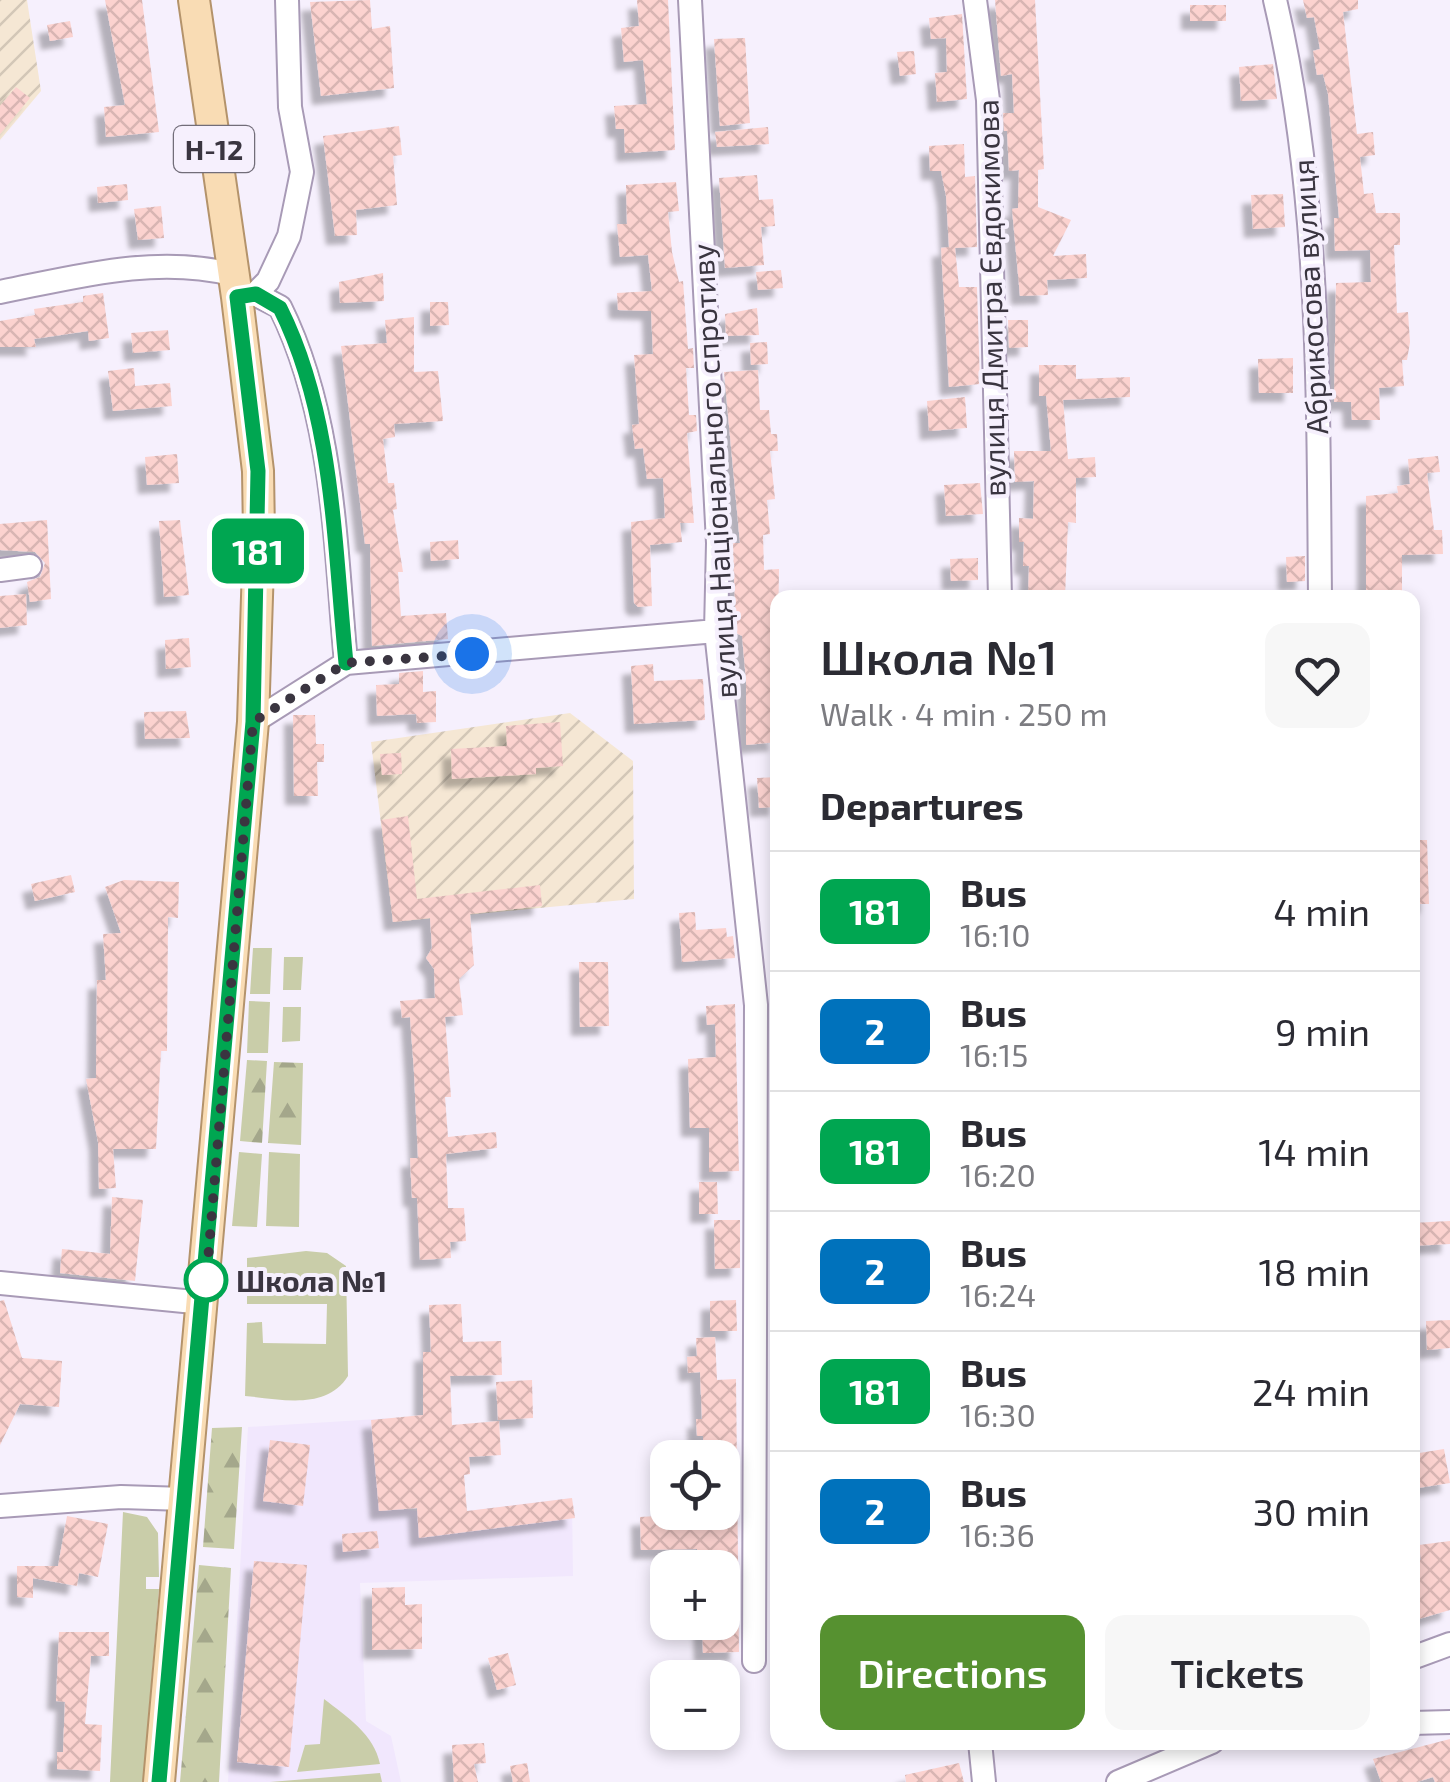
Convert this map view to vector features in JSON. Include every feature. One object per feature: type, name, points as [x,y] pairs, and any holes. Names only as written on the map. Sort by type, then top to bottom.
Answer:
[{"type":"main road","name":"Н-12","points":[[159,1782],[253,722],[258,471],[241,288],[194,0]]},
{"type":"street","points":[[241,288],[268,281],[289,236],[302,172],[290,107],[287,0]]},
{"type":"street","name":"вулиця Національного спротиву","points":[[690,0],[718,543],[716,631],[756,1004],[754,1661]]},
{"type":"street","name":"вулиця Дмитра Євдокимова","points":[[974,0],[988,100],[1000,590]]},
{"type":"street","name":"Абрикосова вулиця","points":[[1275,0],[1302,138],[1318,358],[1320,590]]},
{"type":"street","points":[[0,292],[153,264],[194,264],[280,308],[317,416],[327,468],[346,663]]},
{"type":"street","points":[[0,570],[30,566]]},
{"type":"street","points":[[253,722],[346,663],[716,631]]},
{"type":"street","points":[[0,1283],[204,1303]]},
{"type":"street","points":[[0,1506],[121,1496],[185,1499]]},
{"type":"street","points":[[1420,1655],[1450,1644]]},
{"type":"street","points":[[1420,1723],[1450,1722]]},
{"type":"street","points":[[981,1750],[984,1782]]},
{"type":"street","points":[[1118,1782],[1193,1750]]},
{"type":"shaded area","points":[[0,0],[27,0],[41,91],[0,140]]},
{"type":"shaded area","points":[[570,713],[633,761],[634,899],[393,922],[371,742]]},
{"type":"shaded area","points":[[393,1418],[401,1509],[444,1514],[572,1498],[573,1576],[360,1583],[366,1721],[391,1736],[401,1782],[228,1782],[248,1427]]},
{"type":"green space","points":[[253,948],[272,948],[270,994],[250,994]]},
{"type":"green space","points":[[284,957],[303,957],[301,990],[283,990]]},
{"type":"green space","points":[[249,1001],[270,1002],[268,1053],[247,1053]]},
{"type":"green space","points":[[283,1007],[301,1007],[300,1041],[282,1042]]},
{"type":"green space","points":[[247,1060],[267,1061],[262,1143],[240,1141]]},
{"type":"green space","points":[[274,1062],[303,1063],[301,1145],[268,1143]]},
{"type":"green space","points":[[239,1152],[262,1154],[257,1227],[232,1226]]},
{"type":"green space","points":[[269,1152],[300,1154],[299,1227],[266,1226]]},
{"type":"green space","points":[[306,1251],[327,1253],[346,1266],[348,1376],[339,1387],[315,1398],[245,1396],[247,1323],[262,1322],[263,1343],[326,1344],[327,1304],[247,1304],[247,1258]]},
{"type":"green space","points":[[242,1427],[234,1549],[203,1547],[212,1428]]},
{"type":"green space","points":[[123,1512],[147,1517],[158,1533],[159,1577],[146,1577],[146,1589],[159,1589],[143,1782],[110,1782]]},
{"type":"green space","points":[[199,1565],[231,1568],[219,1782],[180,1782]]},
{"type":"green space","points":[[324,1699],[366,1735],[380,1764],[297,1772],[305,1745],[320,1744]]},
{"type":"green space","points":[[380,1773],[382,1782],[270,1782]]},
{"type":"building","points":[[105,0],[142,0],[159,132],[106,137],[104,107],[125,105]]},
{"type":"building","points":[[370,0],[372,29],[390,26],[394,88],[321,96],[310,2]]},
{"type":"building","points":[[637,0],[668,0],[675,150],[625,153],[624,129],[616,129],[614,106],[647,104],[643,60],[624,62],[621,28],[639,26]]},
{"type":"building","points":[[995,0],[1035,0],[1044,169],[1038,170],[1038,207],[1071,220],[1053,256],[1086,254],[1087,278],[1047,280],[1048,295],[1020,296],[1012,209],[1018,208],[1019,170],[1009,171],[1003,113],[1014,113],[1012,74],[1001,76]]},
{"type":"building","points":[[1303,0],[1358,0],[1358,9],[1343,12],[1357,134],[1373,132],[1375,155],[1360,157],[1364,194],[1373,193],[1376,213],[1400,213],[1400,245],[1394,245],[1397,313],[1408,312],[1410,342],[1407,360],[1402,360],[1404,386],[1379,388],[1380,420],[1352,420],[1351,402],[1334,402],[1336,283],[1371,282],[1370,250],[1335,251],[1334,218],[1339,218],[1328,94],[1323,74],[1317,75],[1313,51],[1320,49],[1314,17],[1307,18]]},
{"type":"building","points":[[1190,5],[1226,5],[1226,21],[1190,21]]},
{"type":"building","points":[[962,14],[967,99],[937,102],[935,73],[947,72],[946,38],[931,39],[929,18]]},
{"type":"building","points":[[70,21],[73,37],[50,41],[47,25]]},
{"type":"building","points":[[745,38],[750,123],[720,126],[714,39]]},
{"type":"building","points":[[914,51],[916,74],[900,76],[897,52]]},
{"type":"building","points":[[1273,64],[1277,99],[1241,101],[1239,67]]},
{"type":"building","points":[[16,87],[30,98],[0,134],[0,106]]},
{"type":"building","points":[[399,126],[402,155],[393,156],[397,205],[356,210],[357,235],[335,236],[323,136]]},
{"type":"building","points":[[768,127],[769,144],[717,147],[715,132]]},
{"type":"building","points":[[964,144],[965,177],[975,176],[977,247],[955,248],[959,287],[977,287],[980,384],[949,387],[941,248],[949,247],[946,196],[941,171],[930,171],[929,146]]},
{"type":"building","points":[[757,175],[759,200],[773,199],[775,226],[761,227],[764,265],[725,268],[719,178]]},
{"type":"building","points":[[676,182],[679,211],[668,212],[672,252],[679,282],[683,281],[688,349],[693,348],[694,368],[686,368],[689,415],[696,415],[697,431],[687,433],[694,523],[680,523],[682,542],[650,545],[652,606],[638,607],[634,603],[631,522],[665,518],[663,478],[647,479],[643,448],[635,449],[632,425],[639,424],[634,355],[653,354],[651,311],[618,310],[617,293],[652,291],[648,255],[620,257],[617,224],[627,224],[626,185]]},
{"type":"building","points":[[127,184],[128,200],[98,203],[97,187]]},
{"type":"building","points":[[1283,194],[1285,227],[1253,229],[1251,195]]},
{"type":"building","points":[[161,206],[164,238],[138,240],[134,209]]},
{"type":"building","points":[[781,270],[783,288],[758,290],[756,272]]},
{"type":"building","points":[[383,273],[384,301],[340,303],[339,282]]},
{"type":"building","points":[[103,293],[109,338],[89,341],[88,331],[34,339],[36,347],[0,347],[0,321],[35,315],[34,309],[83,302],[83,296]]},
{"type":"building","points":[[430,302],[448,302],[449,325],[430,326]]},
{"type":"building","points":[[757,308],[759,335],[726,336],[725,314]]},
{"type":"building","points":[[414,317],[414,372],[438,371],[443,421],[394,424],[395,437],[383,439],[388,483],[394,483],[397,509],[393,510],[403,572],[398,572],[401,616],[446,613],[448,639],[372,646],[370,544],[365,544],[341,346],[387,343],[385,320]]},
{"type":"building","points":[[1008,320],[1028,320],[1028,347],[1009,348]]},
{"type":"building","points":[[168,330],[170,350],[133,353],[131,333]]},
{"type":"building","points":[[767,342],[768,364],[751,365],[750,343]]},
{"type":"building","points":[[1293,358],[1293,393],[1259,393],[1258,359]]},
{"type":"building","points":[[1039,365],[1076,365],[1076,379],[1130,377],[1130,397],[1063,400],[1068,459],[1095,457],[1096,477],[1076,478],[1076,523],[1068,522],[1065,590],[1028,590],[1029,566],[1023,566],[1024,542],[1019,542],[1019,518],[1033,519],[1034,481],[1015,482],[1014,451],[1051,451],[1046,396],[1039,396]]},
{"type":"building","points":[[134,368],[135,386],[170,383],[172,406],[113,411],[108,371]]},
{"type":"building","points":[[758,370],[760,410],[769,410],[771,434],[777,434],[778,451],[770,451],[775,499],[767,500],[770,534],[763,535],[764,570],[779,569],[779,590],[770,590],[770,743],[746,745],[746,680],[742,636],[736,633],[733,552],[733,543],[740,543],[724,372]]},
{"type":"building","points":[[965,397],[967,428],[929,431],[927,401]]},
{"type":"building","points":[[177,454],[179,483],[147,485],[145,457]]},
{"type":"building","points":[[1438,456],[1440,472],[1427,473],[1434,530],[1442,530],[1443,554],[1402,555],[1402,590],[1366,590],[1366,496],[1398,493],[1397,486],[1410,484],[1408,459]]},
{"type":"building","points":[[980,483],[983,514],[946,516],[944,485]]},
{"type":"building","points":[[47,520],[51,599],[30,602],[27,582],[40,577],[45,563],[35,552],[0,550],[0,524]]},
{"type":"building","points":[[180,520],[189,595],[164,597],[159,521]]},
{"type":"building","points":[[458,540],[459,559],[431,561],[430,542]]},
{"type":"building","points":[[1305,556],[1305,581],[1287,582],[1286,557]]},
{"type":"building","points":[[978,558],[978,580],[951,581],[950,559]]},
{"type":"building","points":[[26,594],[27,625],[0,628],[0,596]]},
{"type":"building","points":[[189,638],[191,667],[166,669],[165,640]]},
{"type":"building","points":[[653,664],[654,681],[703,679],[705,720],[634,724],[631,666]]},
{"type":"building","points":[[423,671],[423,692],[436,691],[436,722],[417,723],[416,714],[377,716],[376,685],[399,684],[399,673]]},
{"type":"building","points":[[186,711],[190,738],[145,739],[144,712]]},
{"type":"building","points":[[293,715],[315,715],[316,744],[324,744],[324,762],[317,762],[318,796],[294,796]]},
{"type":"building","points":[[560,722],[563,766],[536,768],[536,774],[452,779],[451,749],[507,746],[506,726]]},
{"type":"building","points":[[401,753],[402,774],[382,775],[380,754]]},
{"type":"building","points":[[770,777],[770,807],[759,808],[757,778]]},
{"type":"building","points":[[408,816],[417,899],[540,885],[542,906],[470,914],[474,965],[459,979],[463,1015],[445,1017],[451,1097],[445,1097],[448,1137],[496,1132],[497,1148],[446,1154],[448,1208],[464,1208],[466,1241],[450,1242],[451,1258],[420,1260],[417,1198],[412,1198],[410,1158],[418,1158],[410,1017],[402,1018],[400,1001],[435,998],[434,969],[426,958],[432,948],[430,918],[393,922],[381,820]]},
{"type":"building","points":[[1420,840],[1427,840],[1429,904],[1420,904]]},
{"type":"building","points":[[71,875],[75,892],[35,901],[31,884]]},
{"type":"building","points":[[124,880],[179,882],[178,918],[168,917],[167,1051],[161,1051],[156,1149],[113,1149],[116,1188],[99,1189],[98,1142],[86,1079],[96,1078],[97,980],[106,980],[103,934],[121,933],[105,887]]},
{"type":"building","points":[[695,912],[696,930],[726,928],[727,937],[733,936],[735,958],[682,962],[679,913]]},
{"type":"building","points":[[579,962],[608,962],[609,1026],[580,1027]]},
{"type":"building","points":[[735,1004],[739,1171],[709,1172],[709,1128],[690,1128],[688,1059],[716,1057],[715,1024],[707,1025],[706,1006]]},
{"type":"building","points":[[699,1182],[717,1182],[718,1214],[699,1214]]},
{"type":"building","points":[[112,1197],[143,1200],[135,1281],[60,1273],[62,1249],[110,1254]]},
{"type":"building","points":[[714,1220],[740,1220],[740,1268],[715,1269]]},
{"type":"building","points":[[1450,1221],[1450,1244],[1420,1246],[1420,1223]]},
{"type":"building","points":[[4,1300],[22,1358],[62,1361],[59,1407],[20,1404],[0,1445],[0,1301]]},
{"type":"building","points":[[736,1300],[737,1331],[710,1331],[710,1301]]},
{"type":"building","points":[[461,1304],[463,1342],[501,1341],[502,1375],[450,1376],[452,1425],[499,1421],[501,1455],[469,1457],[470,1474],[464,1475],[467,1511],[572,1498],[575,1518],[419,1538],[417,1508],[379,1511],[371,1420],[423,1415],[423,1352],[431,1352],[429,1305]]},
{"type":"building","points":[[1450,1320],[1450,1348],[1427,1350],[1426,1321]]},
{"type":"building","points":[[715,1337],[717,1380],[736,1379],[737,1440],[703,1440],[703,1436],[697,1436],[696,1419],[702,1419],[700,1372],[688,1373],[687,1357],[697,1356],[696,1338]]},
{"type":"building","points":[[532,1380],[533,1418],[498,1420],[496,1382]]},
{"type":"building","points":[[270,1440],[310,1445],[303,1506],[263,1501]]},
{"type":"building","points":[[1444,1449],[1450,1483],[1420,1488],[1420,1453]]},
{"type":"building","points":[[67,1516],[108,1524],[98,1577],[79,1573],[77,1586],[33,1578],[33,1598],[17,1597],[17,1566],[58,1566]]},
{"type":"building","points":[[650,1516],[650,1530],[738,1530],[738,1550],[641,1550],[640,1517]]},
{"type":"building","points":[[377,1531],[379,1548],[343,1552],[342,1534]]},
{"type":"building","points":[[1450,1541],[1450,1610],[1420,1619],[1421,1560],[1420,1545]]},
{"type":"building","points":[[254,1561],[307,1565],[289,1767],[237,1762]]},
{"type":"building","points":[[405,1587],[405,1605],[422,1604],[422,1649],[372,1650],[372,1588]]},
{"type":"building","points":[[59,1632],[109,1632],[109,1656],[91,1656],[85,1724],[102,1725],[100,1771],[57,1769],[57,1752],[63,1752],[65,1702],[56,1701]]},
{"type":"building","points":[[703,1640],[739,1640],[739,1652],[703,1653]]},
{"type":"building","points":[[508,1653],[516,1685],[497,1690],[488,1658]]},
{"type":"building","points":[[1450,1739],[1450,1782],[1435,1782],[1433,1777],[1417,1782],[1381,1782],[1373,1759],[1420,1750],[1420,1747]]},
{"type":"building","points":[[484,1743],[486,1763],[474,1764],[478,1782],[454,1782],[452,1745]]},
{"type":"building","points":[[527,1763],[530,1782],[513,1782],[510,1766]]},
{"type":"building","points":[[959,1763],[964,1782],[906,1782],[905,1775]]},
{"type":"bus line","name":"181","points":[[159,1782],[253,722],[258,471],[237,297],[256,294],[280,308],[317,416],[327,468],[346,663]]},
{"type":"place","name":"Школа №1","points":[[206,1280]]},
{"type":"route","points":[[206,1280],[206,1284],[253,722],[346,663],[472,654]]}]
